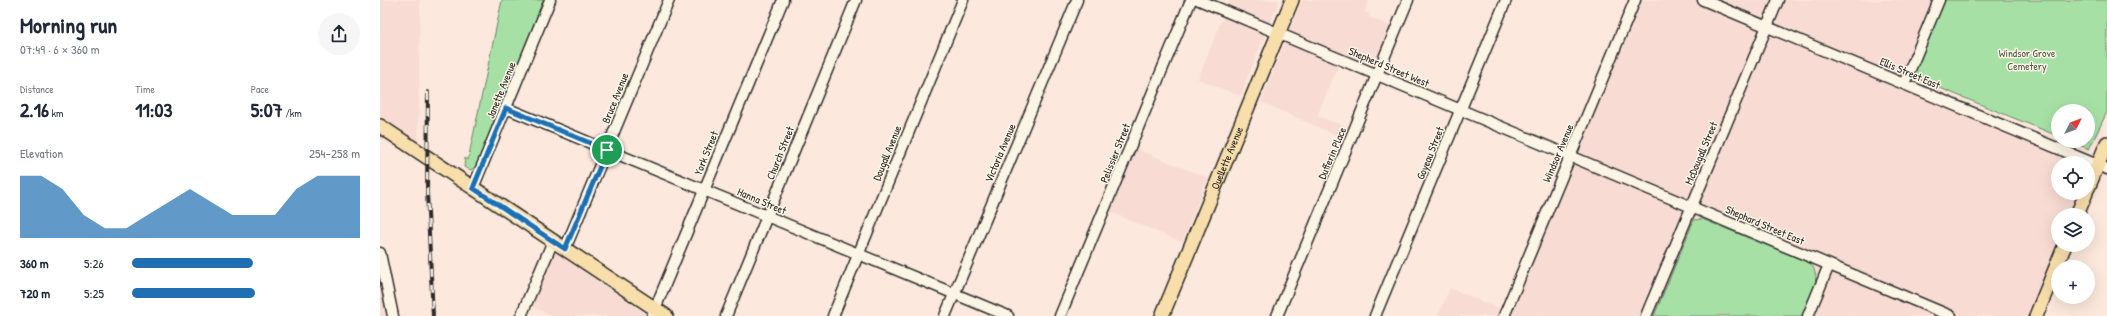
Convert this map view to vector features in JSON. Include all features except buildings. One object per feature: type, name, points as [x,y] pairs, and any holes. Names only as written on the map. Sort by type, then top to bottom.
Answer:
[{"type":"main road","name":"Ouellette Avenue","points":[[1162,316],[1292,0]]},
{"type":"main road","points":[[380,126],[565,249],[654,312],[666,316]]},
{"type":"main road","points":[[2095,178],[2102,167],[2107,143]]},
{"type":"main road","points":[[2036,316],[2062,252]]},
{"type":"street","name":"Janette Avenue","points":[[473,188],[550,0]]},
{"type":"street","name":"Bruce Avenue","points":[[565,249],[668,0]]},
{"type":"street","name":"York Street","points":[[654,312],[783,0]]},
{"type":"street","name":"Church Street","points":[[726,316],[856,0]]},
{"type":"street","name":"Dougall Avenue","points":[[833,316],[963,0]]},
{"type":"street","name":"Victoria Avenue","points":[[945,316],[1077,0]]},
{"type":"street","name":"Pelissier Street","points":[[1060,316],[1191,0]]},
{"type":"street","name":"Shepherd Street West","points":[[1199,0],[1570,157]]},
{"type":"street","name":"Dufferin Place","points":[[1277,316],[1408,0]]},
{"type":"street","name":"Goyeau Street","points":[[1376,316],[1506,0]]},
{"type":"street","name":"Windsor Avenue","points":[[1504,316],[1635,0]]},
{"type":"street","name":"Ellis Street East","points":[[1703,0],[2102,167]]},
{"type":"street","name":"McDougall Street","points":[[1646,316],[1778,0]]},
{"type":"street","points":[[1904,84],[1939,0]]},
{"type":"street","name":"Hanna Street","points":[[506,108],[1008,316]]},
{"type":"street","name":"Shephard Street East","points":[[1570,157],[1829,265],[1933,313],[1951,316]]},
{"type":"street","points":[[522,316],[553,241]]},
{"type":"street","points":[[380,253],[393,316]]},
{"type":"street","points":[[1808,316],[1829,265]]},
{"type":"shaded area","points":[[380,0],[420,0],[418,142],[380,117]]},
{"type":"shaded area","points":[[1230,0],[1279,0],[1240,96],[1198,79]]},
{"type":"shaded area","points":[[1302,0],[1369,0],[1364,12],[1370,14],[1369,17],[1393,27],[1377,67],[1369,76],[1339,64],[1317,116],[1350,128],[1348,133],[1342,130],[1340,137],[1261,102]]},
{"type":"shaded area","points":[[1639,0],[1933,0],[1903,72],[1899,76],[1894,76],[1775,24],[1770,35],[1775,35],[2067,156],[2051,156],[2051,200],[2075,200],[2072,208],[2051,208],[2051,252],[2054,252],[2028,316],[1438,316],[1450,288],[1502,310]]},
{"type":"shaded area","points":[[1134,148],[1208,178],[1182,242],[1108,211]]},
{"type":"shaded area","points":[[553,251],[650,316],[551,316],[530,305]]},
{"type":"shaded area","points":[[380,279],[383,295],[388,316],[380,316]]},
{"type":"green space","points":[[502,0],[547,0],[477,166],[471,170],[464,167],[465,158],[468,160]]},
{"type":"green space","name":"Windsor Grove Cemetery","points":[[1940,0],[2107,0],[2107,112],[2095,137],[2095,104],[2051,104],[2051,133],[1908,75]]},
{"type":"green space","points":[[1702,219],[1810,263],[1816,276],[1814,289],[1802,316],[1654,316],[1694,220]]},
{"type":"railway","points":[[428,92],[427,192],[433,316]]},
{"type":"route","points":[[506,108],[607,150],[565,249],[473,188],[506,108]]}]
